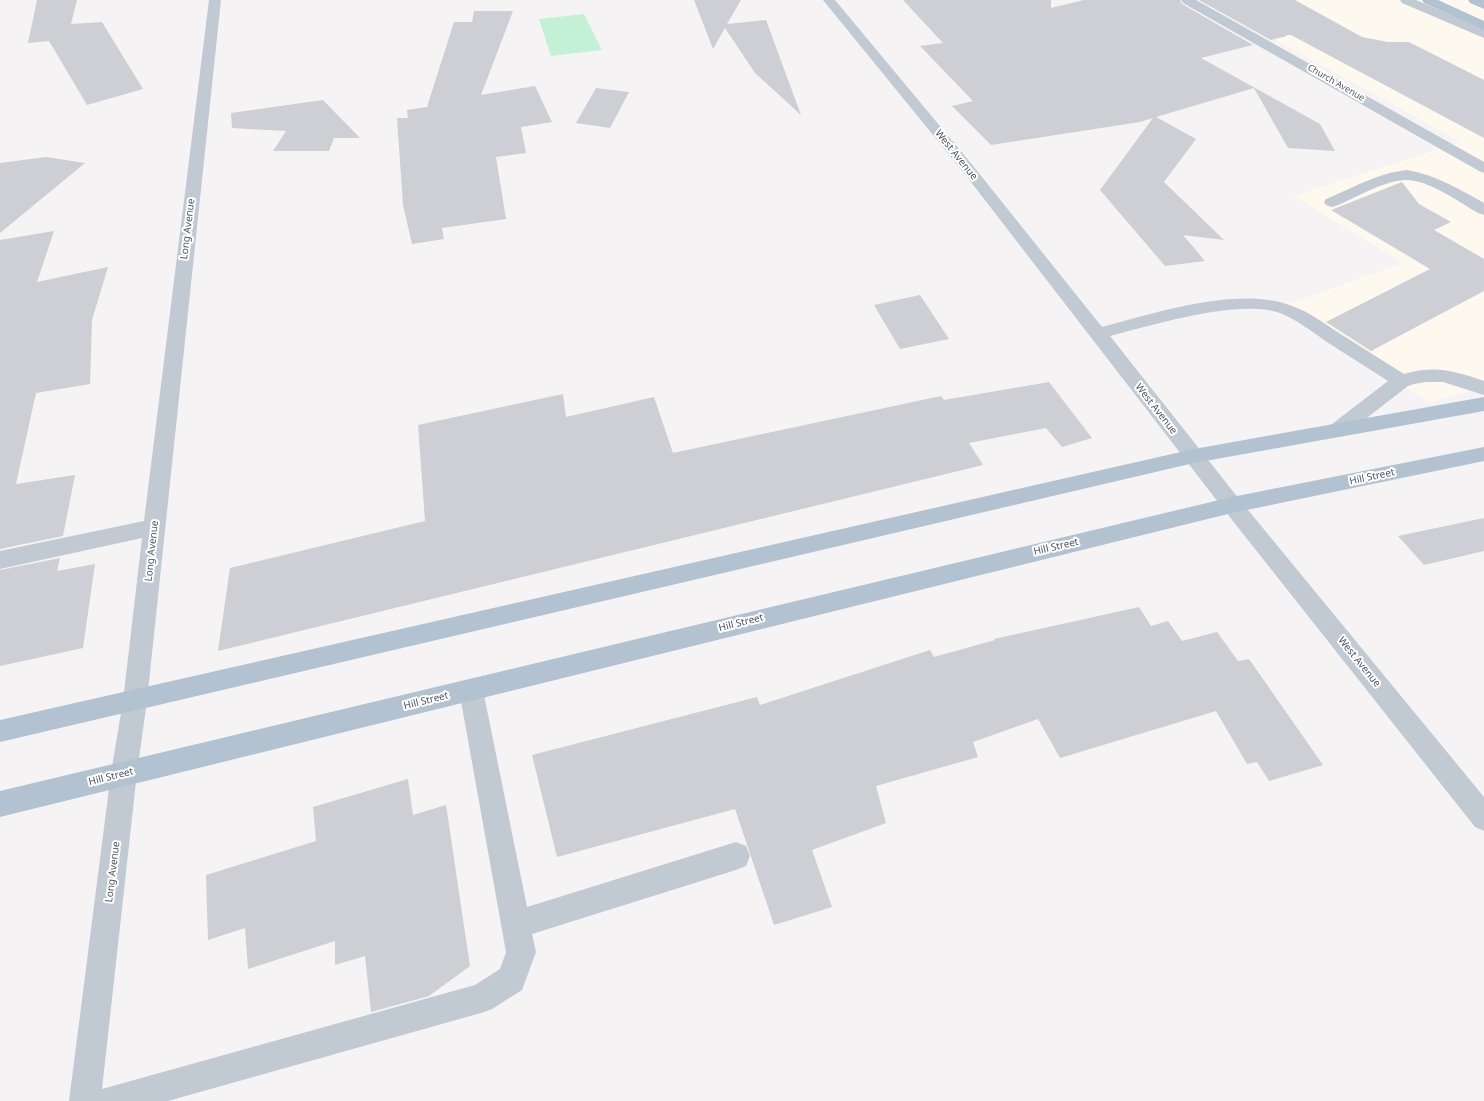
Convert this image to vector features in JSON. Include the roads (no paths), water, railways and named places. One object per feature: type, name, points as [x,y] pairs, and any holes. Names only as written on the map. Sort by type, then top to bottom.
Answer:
[{"type":"main road","points":[[1428,0],[1484,26]]},
{"type":"main road","points":[[1474,0],[1484,4]]},
{"type":"main road","points":[[0,731],[1194,456],[1484,404]]},
{"type":"main road","name":"Hill Street","points":[[0,804],[1232,505],[1484,454]]},
{"type":"street","name":"Long Avenue","points":[[85,1101],[124,773],[135,701],[215,0]]},
{"type":"street","name":"West Avenue","points":[[830,0],[969,170],[1232,505],[1484,818]]},
{"type":"street","name":"Church Avenue","points":[[1187,0],[1484,168]]},
{"type":"street","points":[[1406,0],[1484,34]]},
{"type":"street","points":[[1480,0],[1484,4]]},
{"type":"street","points":[[1332,202],[1398,175],[1417,176],[1435,183],[1484,210]]},
{"type":"street","points":[[1097,334],[1179,314],[1221,307],[1245,304],[1277,306],[1305,319],[1400,381]]},
{"type":"street","points":[[1340,429],[1400,381],[1422,375],[1438,374],[1451,376],[1484,388]]},
{"type":"street","points":[[0,560],[154,527]]},
{"type":"street","points":[[111,1101],[481,998],[510,979],[521,952],[471,690]]},
{"type":"street","points":[[516,926],[736,856]]}]
